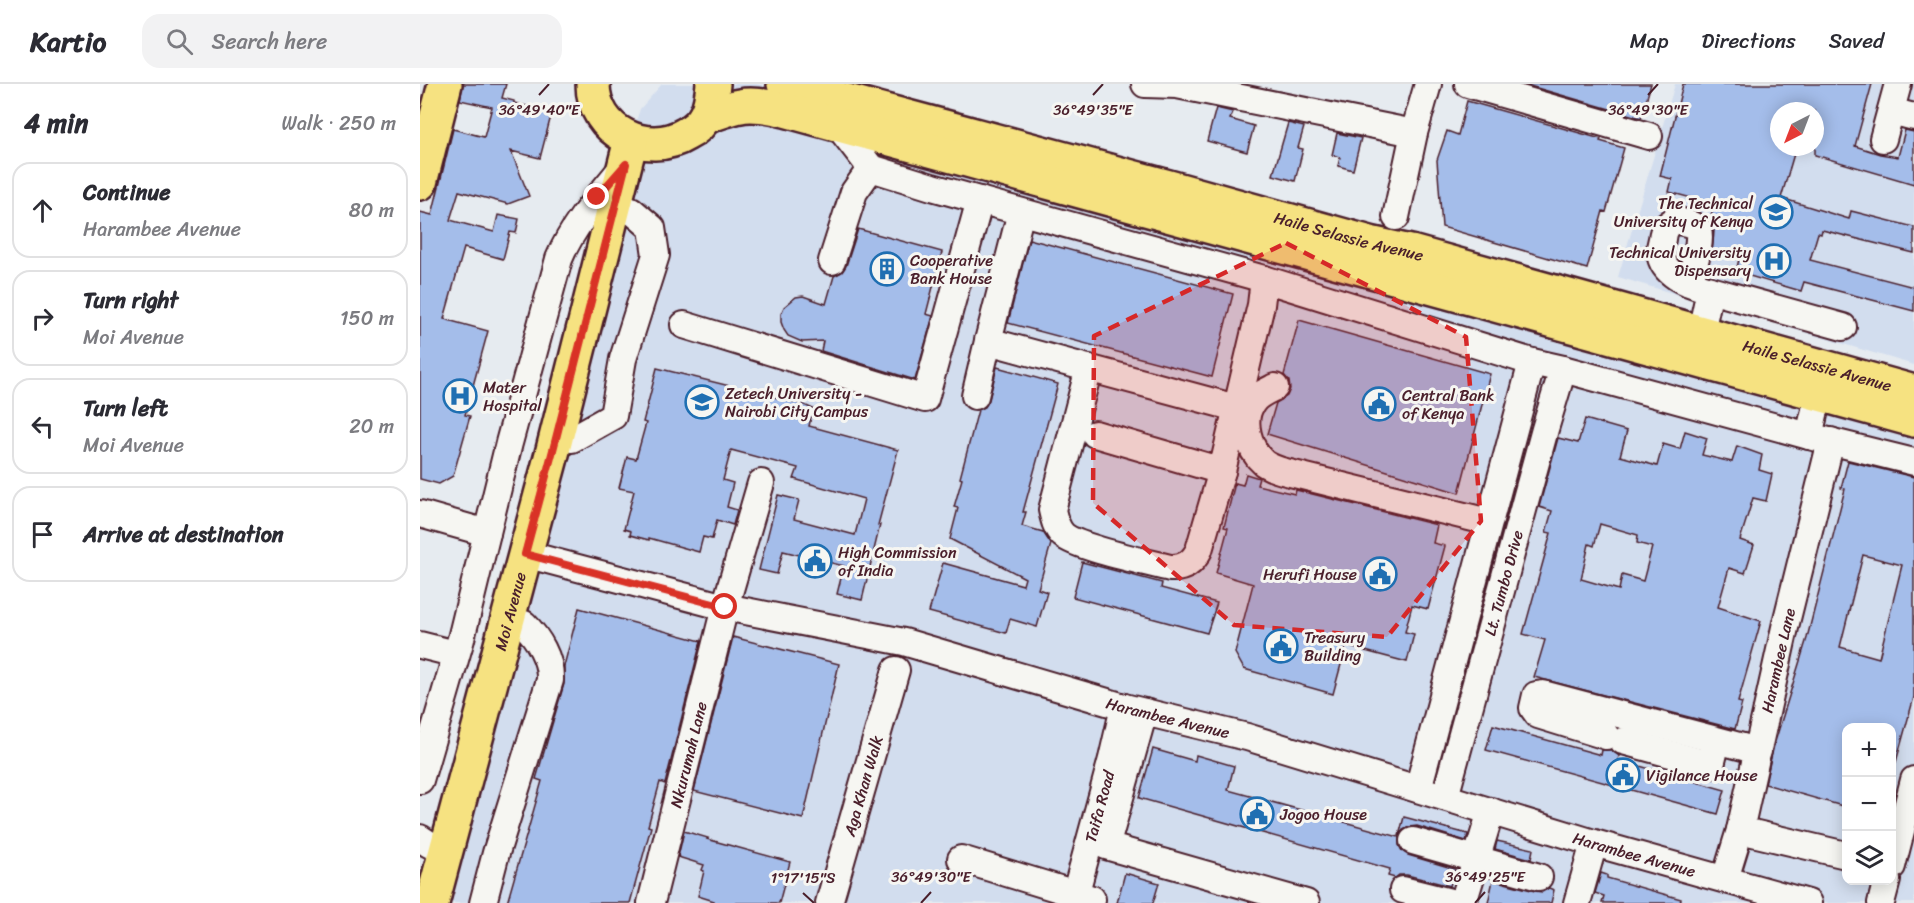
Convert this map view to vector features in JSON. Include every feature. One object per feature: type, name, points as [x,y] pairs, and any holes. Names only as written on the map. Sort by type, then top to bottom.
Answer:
[{"type":"main road","points":[[420,183],[445,84]]},
{"type":"main road","points":[[705,117],[712,98],[713,84]]},
{"type":"main road","name":"Haile Selassie Avenue","points":[[784,84],[1370,243],[1412,252],[1914,392]]},
{"type":"main road","points":[[588,85],[606,122],[635,149]]},
{"type":"main road","name":"Haile Selassie Avenue","points":[[635,149],[677,140],[694,130],[705,117],[742,104],[762,104],[1914,420]]},
{"type":"main road","name":"Moi Avenue","points":[[432,903],[433,845],[572,439],[631,210],[635,149]]},
{"type":"main road","name":"Moi Avenue","points":[[451,903],[524,624],[533,556],[556,439],[635,149]]},
{"type":"street","points":[[1145,84],[1177,85],[1414,133]]},
{"type":"street","points":[[1412,252],[1396,217],[1414,133],[1428,84]]},
{"type":"street","points":[[1468,84],[1649,136]]},
{"type":"street","points":[[1883,139],[1902,114],[1898,84]]},
{"type":"street","points":[[836,123],[871,168],[1264,279],[1532,362],[1914,462]]},
{"type":"street","points":[[420,780],[461,639],[509,443],[559,259],[566,244],[597,197],[635,149]]},
{"type":"street","points":[[832,261],[854,192],[871,168]]},
{"type":"street","points":[[684,325],[925,399],[980,200]]},
{"type":"street","points":[[975,396],[1021,212]]},
{"type":"street","points":[[1370,243],[1383,227],[1396,217]]},
{"type":"street","points":[[1089,368],[1052,510],[1054,522],[1062,534],[1076,543],[1170,568],[1178,569],[1186,566],[1200,550],[1222,471],[1262,305],[1264,279]]},
{"type":"street","points":[[1701,332],[1700,286],[1843,327]]},
{"type":"street","points":[[988,341],[1236,408]]},
{"type":"street","name":"Lt. Tumbo Drive","points":[[1418,789],[1532,362]]},
{"type":"street","name":"Lt. Tumbo Drive","points":[[1445,797],[1563,369]]},
{"type":"street","name":"Lt. Tumbo Drive","points":[[1275,387],[1254,400],[1246,421],[1254,452],[1273,468],[1489,522]]},
{"type":"street","name":"Harambee Lane","points":[[1725,879],[1740,830],[1785,623],[1820,439],[1819,393]]},
{"type":"street","points":[[1095,434],[1222,471]]},
{"type":"street","name":"Nkurumah Lane","points":[[651,903],[725,607],[761,483]]},
{"type":"street","points":[[420,514],[487,533]]},
{"type":"street","name":"Harambee Avenue","points":[[533,556],[725,607],[904,642],[1134,710],[1247,737],[1594,843],[1808,903]]},
{"type":"street","points":[[1472,588],[1500,596]]},
{"type":"street","points":[[483,903],[496,853],[550,680],[550,667],[545,654],[524,624]]},
{"type":"street","points":[[420,645],[456,654]]},
{"type":"street","name":"Aga Khan Walk","points":[[829,903],[896,670]]},
{"type":"street","points":[[1717,741],[1711,765],[1538,715],[1533,708],[1536,696],[1543,694],[1758,751]]},
{"type":"street","name":"Taifa Road","points":[[1083,900],[1106,846],[1134,710]]},
{"type":"street","name":"Taifa Road","points":[[1083,900],[1112,759],[1134,710]]},
{"type":"street","points":[[1896,850],[1914,780]]},
{"type":"street","points":[[1463,903],[1491,811]]},
{"type":"street","points":[[1740,830],[1842,854]]},
{"type":"street","points":[[1413,841],[1539,877]]},
{"type":"street","points":[[1577,903],[1594,843]]},
{"type":"street","points":[[1106,846],[1306,903]]},
{"type":"street","points":[[961,860],[1083,900]]},
{"type":"street","points":[[1896,867],[1914,871]]},
{"type":"street","points":[[1881,903],[1886,885]]},
{"type":"street","points":[[1403,890],[1455,903]]},
{"type":"highlighted area","points":[[1286,243],[1466,337],[1481,521],[1387,637],[1234,625],[1093,503],[1094,336]]},
{"type":"shaded area","points":[[662,84],[756,84],[844,105],[1914,404],[1914,903],[420,903],[562,352],[640,109]]},
{"type":"shaded area","name":"The Technical University of Kenya","points":[[1675,84],[1914,84],[1914,365],[1618,277]]},
{"type":"building","points":[[463,84],[506,84],[502,98],[552,112],[540,158],[511,151],[529,196],[508,204],[459,191],[450,220],[494,232],[498,215],[519,219],[516,233],[510,232],[503,259],[464,248],[444,319],[488,331],[465,415],[470,416],[453,476],[439,484],[420,479],[420,212],[432,215],[453,129],[484,137],[492,107],[460,100]]},
{"type":"building","points":[[1523,84],[1651,84],[1641,118]]},
{"type":"building","points":[[1683,84],[1872,84],[1855,146],[1898,157],[1905,130],[1914,132],[1914,184],[1818,156],[1824,156],[1824,102],[1770,102],[1770,156],[1793,156],[1781,198],[1849,219],[1851,211],[1914,227],[1914,253],[1822,230],[1821,234],[1818,233],[1810,260],[1914,287],[1914,311],[1804,282],[1801,291],[1736,272],[1739,259],[1712,252],[1714,231],[1710,220],[1714,204],[1669,192],[1672,179],[1660,176]]},
{"type":"building","points":[[1467,101],[1601,139],[1600,141],[1624,148],[1587,269],[1442,227],[1437,160],[1447,131],[1458,135]]},
{"type":"building","points":[[1216,108],[1233,112],[1230,119],[1254,126],[1247,152],[1207,141]]},
{"type":"building","points":[[1288,123],[1304,127],[1298,148],[1303,149],[1295,181],[1273,175]]},
{"type":"building","points":[[1337,133],[1361,138],[1353,170],[1338,166],[1340,157],[1332,155]]},
{"type":"building","points":[[858,229],[942,252],[926,314],[933,316],[915,380],[821,351],[823,341],[802,342],[788,336],[784,330],[781,314],[784,307],[796,297],[803,296],[826,304],[834,276],[842,272],[846,266]]},
{"type":"building","points":[[1029,239],[1233,294],[1212,377],[1008,323]]},
{"type":"building","name":"Central Bank of Kenya","points":[[1299,320],[1490,374],[1459,493],[1267,434],[1276,403],[1287,396],[1290,389],[1289,381],[1284,375]]},
{"type":"building","points":[[997,367],[1058,384],[1023,512],[1026,512],[1022,526],[1043,532],[1051,544],[1038,589],[1047,592],[1037,627],[1010,619],[1006,633],[929,612],[943,563],[1023,585],[1025,578],[950,539],[958,508],[954,507],[962,479],[960,478],[978,410],[985,407],[989,400]]},
{"type":"building","points":[[657,368],[802,404],[813,409],[809,426],[898,450],[878,525],[880,525],[862,600],[837,594],[844,566],[783,551],[777,574],[759,570],[778,495],[799,500],[794,519],[855,535],[864,499],[794,479],[798,468],[731,450],[723,480],[733,483],[727,507],[737,510],[733,525],[717,520],[712,539],[703,537],[699,552],[630,535],[631,531],[624,529],[634,491],[619,488],[627,457],[636,459]]},
{"type":"building","points":[[1585,419],[1627,431],[1620,456],[1657,466],[1663,444],[1680,449],[1685,431],[1707,438],[1702,455],[1732,462],[1737,446],[1762,455],[1759,470],[1772,474],[1766,501],[1753,498],[1740,540],[1754,545],[1745,573],[1729,568],[1718,607],[1761,621],[1738,702],[1742,703],[1735,729],[1534,677],[1545,640],[1523,634],[1551,533],[1546,532],[1552,511],[1539,507],[1558,438],[1578,443]],"holes":[[[1600,524],[1638,535],[1637,543],[1652,547],[1643,581],[1622,575],[1619,590],[1581,579],[1589,544],[1594,546]]]},
{"type":"building","points":[[1848,461],[1914,477],[1914,697],[1896,762],[1896,723],[1842,723],[1842,806],[1765,784],[1774,745],[1807,638],[1845,489],[1841,488]],"holes":[[[1863,555],[1902,565],[1879,658],[1840,647]]]},
{"type":"building","points":[[1246,474],[1259,478],[1257,485],[1295,494],[1296,490],[1437,525],[1433,543],[1445,546],[1428,609],[1412,605],[1405,632],[1414,634],[1407,662],[1346,646],[1333,694],[1244,669],[1235,653],[1253,584],[1216,573],[1228,528],[1224,527],[1235,483],[1243,485]]},
{"type":"building","points":[[1082,562],[1162,583],[1161,588],[1217,603],[1207,633],[1073,597]]},
{"type":"building","points":[[579,608],[701,641],[665,784],[660,782],[648,826],[651,827],[630,903],[507,903],[542,781],[536,779],[564,684],[564,666]]},
{"type":"building","points":[[733,637],[839,664],[803,819],[694,791]]},
{"type":"building","name":"Vigilance House","points":[[1493,725],[1601,755],[1602,750],[1611,750],[1619,756],[1618,760],[1725,790],[1718,814],[1486,750]]},
{"type":"building","name":"Jogoo House","points":[[1153,749],[1195,761],[1196,755],[1234,766],[1228,790],[1399,837],[1402,851],[1408,855],[1455,869],[1450,886],[1407,875],[1399,875],[1395,878],[1388,876],[1390,869],[1139,798]]},
{"type":"building","points":[[1404,817],[1468,834],[1466,841],[1417,826],[1403,830],[1399,836]]},
{"type":"building","points":[[684,831],[790,862],[779,903],[713,903],[714,901],[698,896],[704,865],[678,857]]},
{"type":"building","points":[[1497,841],[1533,849],[1531,859],[1495,849]]},
{"type":"building","points":[[1125,873],[1159,883],[1153,903],[1117,903]]},
{"type":"building","points":[[1601,873],[1607,875],[1607,878],[1681,899],[1680,903],[1602,903],[1604,896],[1595,893]]},
{"type":"building","points":[[1493,880],[1542,892],[1549,888],[1554,890],[1551,903],[1488,903]]},
{"type":"place","name":"The Technical University of Kenya","points":[[1776,212]]},
{"type":"place","name":"Technical University Dispensary","points":[[1774,261]]},
{"type":"place","name":"Cooperative Bank House","points":[[887,269]]},
{"type":"place","name":"Mater Hospital","points":[[460,396]]},
{"type":"place","name":"Zetech University - Nairobi City Campus","points":[[702,402]]},
{"type":"place","name":"Central Bank of Kenya","points":[[1379,404]]},
{"type":"place","name":"High Commission of India","points":[[815,561]]},
{"type":"place","name":"Herufi House","points":[[1380,574]]},
{"type":"place","name":"Treasury Building","points":[[1281,646]]},
{"type":"place","name":"Vigilance House","points":[[1623,775]]},
{"type":"place","name":"Jogoo House","points":[[1257,814]]},
{"type":"route","points":[[597,197],[626,164],[525,554],[725,607]]}]
